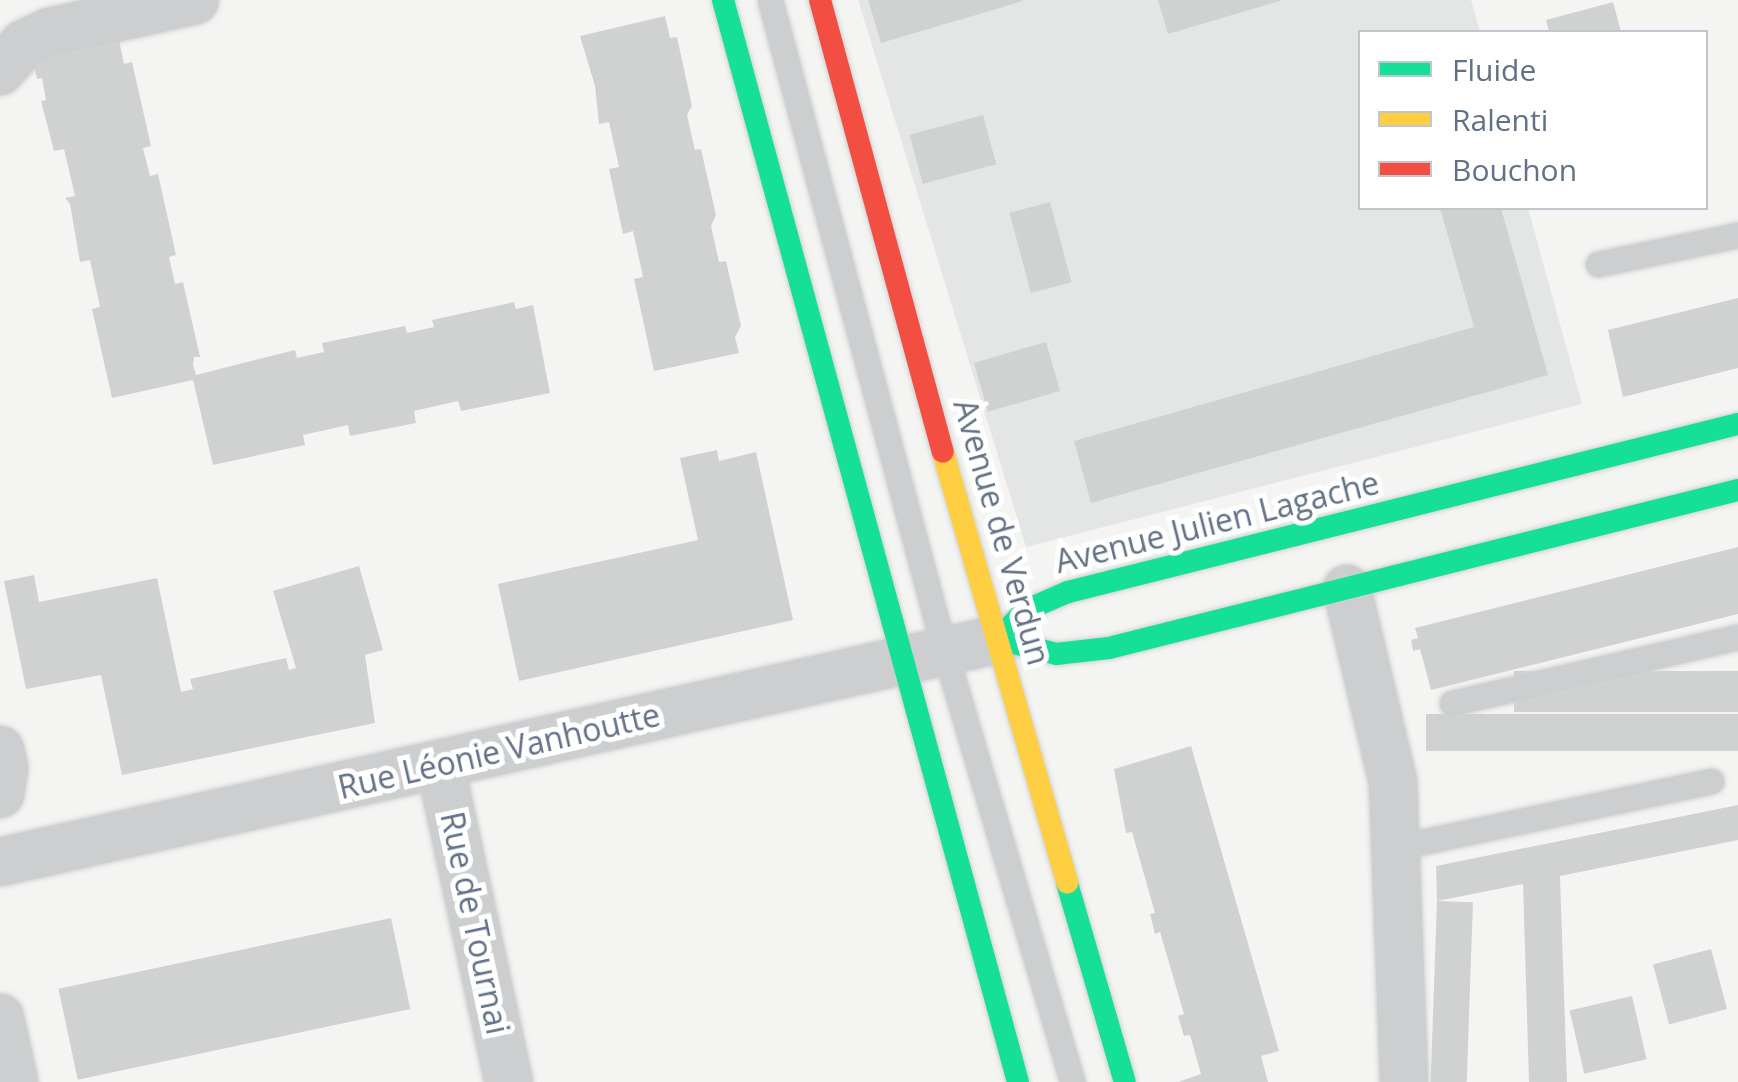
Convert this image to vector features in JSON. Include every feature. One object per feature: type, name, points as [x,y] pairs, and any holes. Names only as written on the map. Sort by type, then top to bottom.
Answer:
[{"type":"street","points":[[0,71],[24,44],[50,32],[195,0]]},
{"type":"street","points":[[723,0],[923,657],[1018,1082]]},
{"type":"street","name":"Avenue de Verdun","points":[[820,0],[972,557],[1126,1082]]},
{"type":"street","name":"Avenue Julien Lagache","points":[[999,639],[1024,611],[1068,592],[1738,424]]},
{"type":"street","points":[[999,639],[1034,651],[1079,654],[1738,490]]},
{"type":"street","points":[[1347,589],[1388,748],[1398,847],[1404,1082]]},
{"type":"street","name":"Rue Léonie Vanhoutte","points":[[0,862],[999,639]]},
{"type":"street","points":[[0,750],[4,769],[0,794]]},
{"type":"street","name":"Rue de Tournai","points":[[440,764],[509,1082]]},
{"type":"street","points":[[0,1018],[14,1082]]},
{"type":"lane","points":[[770,0],[923,657],[1072,1082]]},
{"type":"lane","points":[[1598,264],[1738,235]]},
{"type":"lane","points":[[1452,703],[1738,637]]},
{"type":"lane","points":[[1398,847],[1711,781]]},
{"type":"shaded area","points":[[858,0],[1471,0],[1479,30],[1358,30],[1358,210],[1529,210],[1582,404],[1026,547]]},
{"type":"building","points":[[868,0],[1022,0],[1023,1],[881,43]]},
{"type":"building","points":[[1158,0],[1280,0],[1280,1],[1168,34]]},
{"type":"building","points":[[1613,2],[1620,30],[1548,30],[1546,20]]},
{"type":"building","points":[[665,16],[670,38],[677,37],[692,106],[687,115],[695,150],[701,149],[716,215],[711,226],[719,262],[726,261],[741,326],[735,337],[739,353],[654,371],[634,279],[643,277],[633,231],[623,234],[609,169],[619,167],[609,122],[599,124],[595,86],[580,36]]},
{"type":"building","points":[[119,40],[124,64],[132,62],[151,146],[143,148],[150,176],[158,174],[176,255],[169,257],[175,284],[183,282],[200,357],[194,357],[196,375],[295,350],[297,358],[324,352],[322,343],[405,326],[407,333],[434,327],[432,320],[514,302],[516,309],[533,305],[550,393],[461,411],[458,401],[414,411],[416,423],[350,436],[348,425],[303,435],[305,445],[213,465],[193,380],[112,398],[92,309],[100,307],[90,260],[80,262],[70,204],[65,198],[75,196],[64,149],[54,151],[41,101],[46,100],[42,78],[37,79],[33,61]]},
{"type":"building","points":[[983,115],[996,164],[923,184],[910,135]]},
{"type":"building","points":[[1050,202],[1071,282],[1031,293],[1009,213]]},
{"type":"building","points":[[1441,210],[1502,210],[1548,375],[1091,503],[1074,441],[1474,327]]},
{"type":"building","points":[[1738,298],[1738,368],[1623,397],[1608,330]]},
{"type":"building","points":[[1046,342],[1060,391],[988,412],[974,363]]},
{"type":"building","points":[[717,450],[719,461],[756,452],[793,620],[519,681],[498,584],[698,540],[680,458]]},
{"type":"building","points":[[1738,547],[1738,614],[1431,690],[1420,649],[1413,651],[1411,640],[1418,638],[1415,628]]},
{"type":"building","points":[[359,566],[383,650],[365,655],[375,723],[122,775],[101,675],[26,689],[4,581],[34,575],[39,602],[157,578],[181,692],[193,689],[190,679],[286,658],[289,670],[296,668],[273,591]]},
{"type":"building","points":[[1514,671],[1738,671],[1738,712],[1514,712]]},
{"type":"building","points":[[1426,714],[1738,714],[1738,751],[1426,751]]},
{"type":"building","points":[[1191,746],[1279,1051],[1261,1056],[1268,1082],[1178,1082],[1201,1074],[1190,1035],[1184,1036],[1178,1016],[1184,1014],[1160,932],[1155,934],[1150,914],[1155,913],[1132,832],[1126,833],[1114,769]]},
{"type":"building","points":[[1738,805],[1738,840],[1560,876],[1567,1082],[1529,1082],[1523,884],[1437,901],[1436,866]]},
{"type":"building","points":[[1437,901],[1473,902],[1467,1082],[1431,1082]]},
{"type":"building","points":[[391,918],[410,1009],[78,1080],[58,989]]},
{"type":"building","points":[[1711,949],[1727,1009],[1669,1024],[1653,965]]},
{"type":"building","points":[[1632,996],[1647,1059],[1584,1074],[1570,1010]]},
{"type":"traffic: fast","points":[[723,0],[1018,1082]]},
{"type":"traffic: fast","points":[[999,639],[1024,611],[1068,592],[1738,424]]},
{"type":"traffic: fast","points":[[999,639],[1056,654],[1109,648],[1738,490]]},
{"type":"traffic: fast","points":[[1067,883],[1125,1082]]},
{"type":"traffic: slow","points":[[943,452],[1067,883]]},
{"type":"traffic: jam","points":[[820,0],[943,452]]}]
